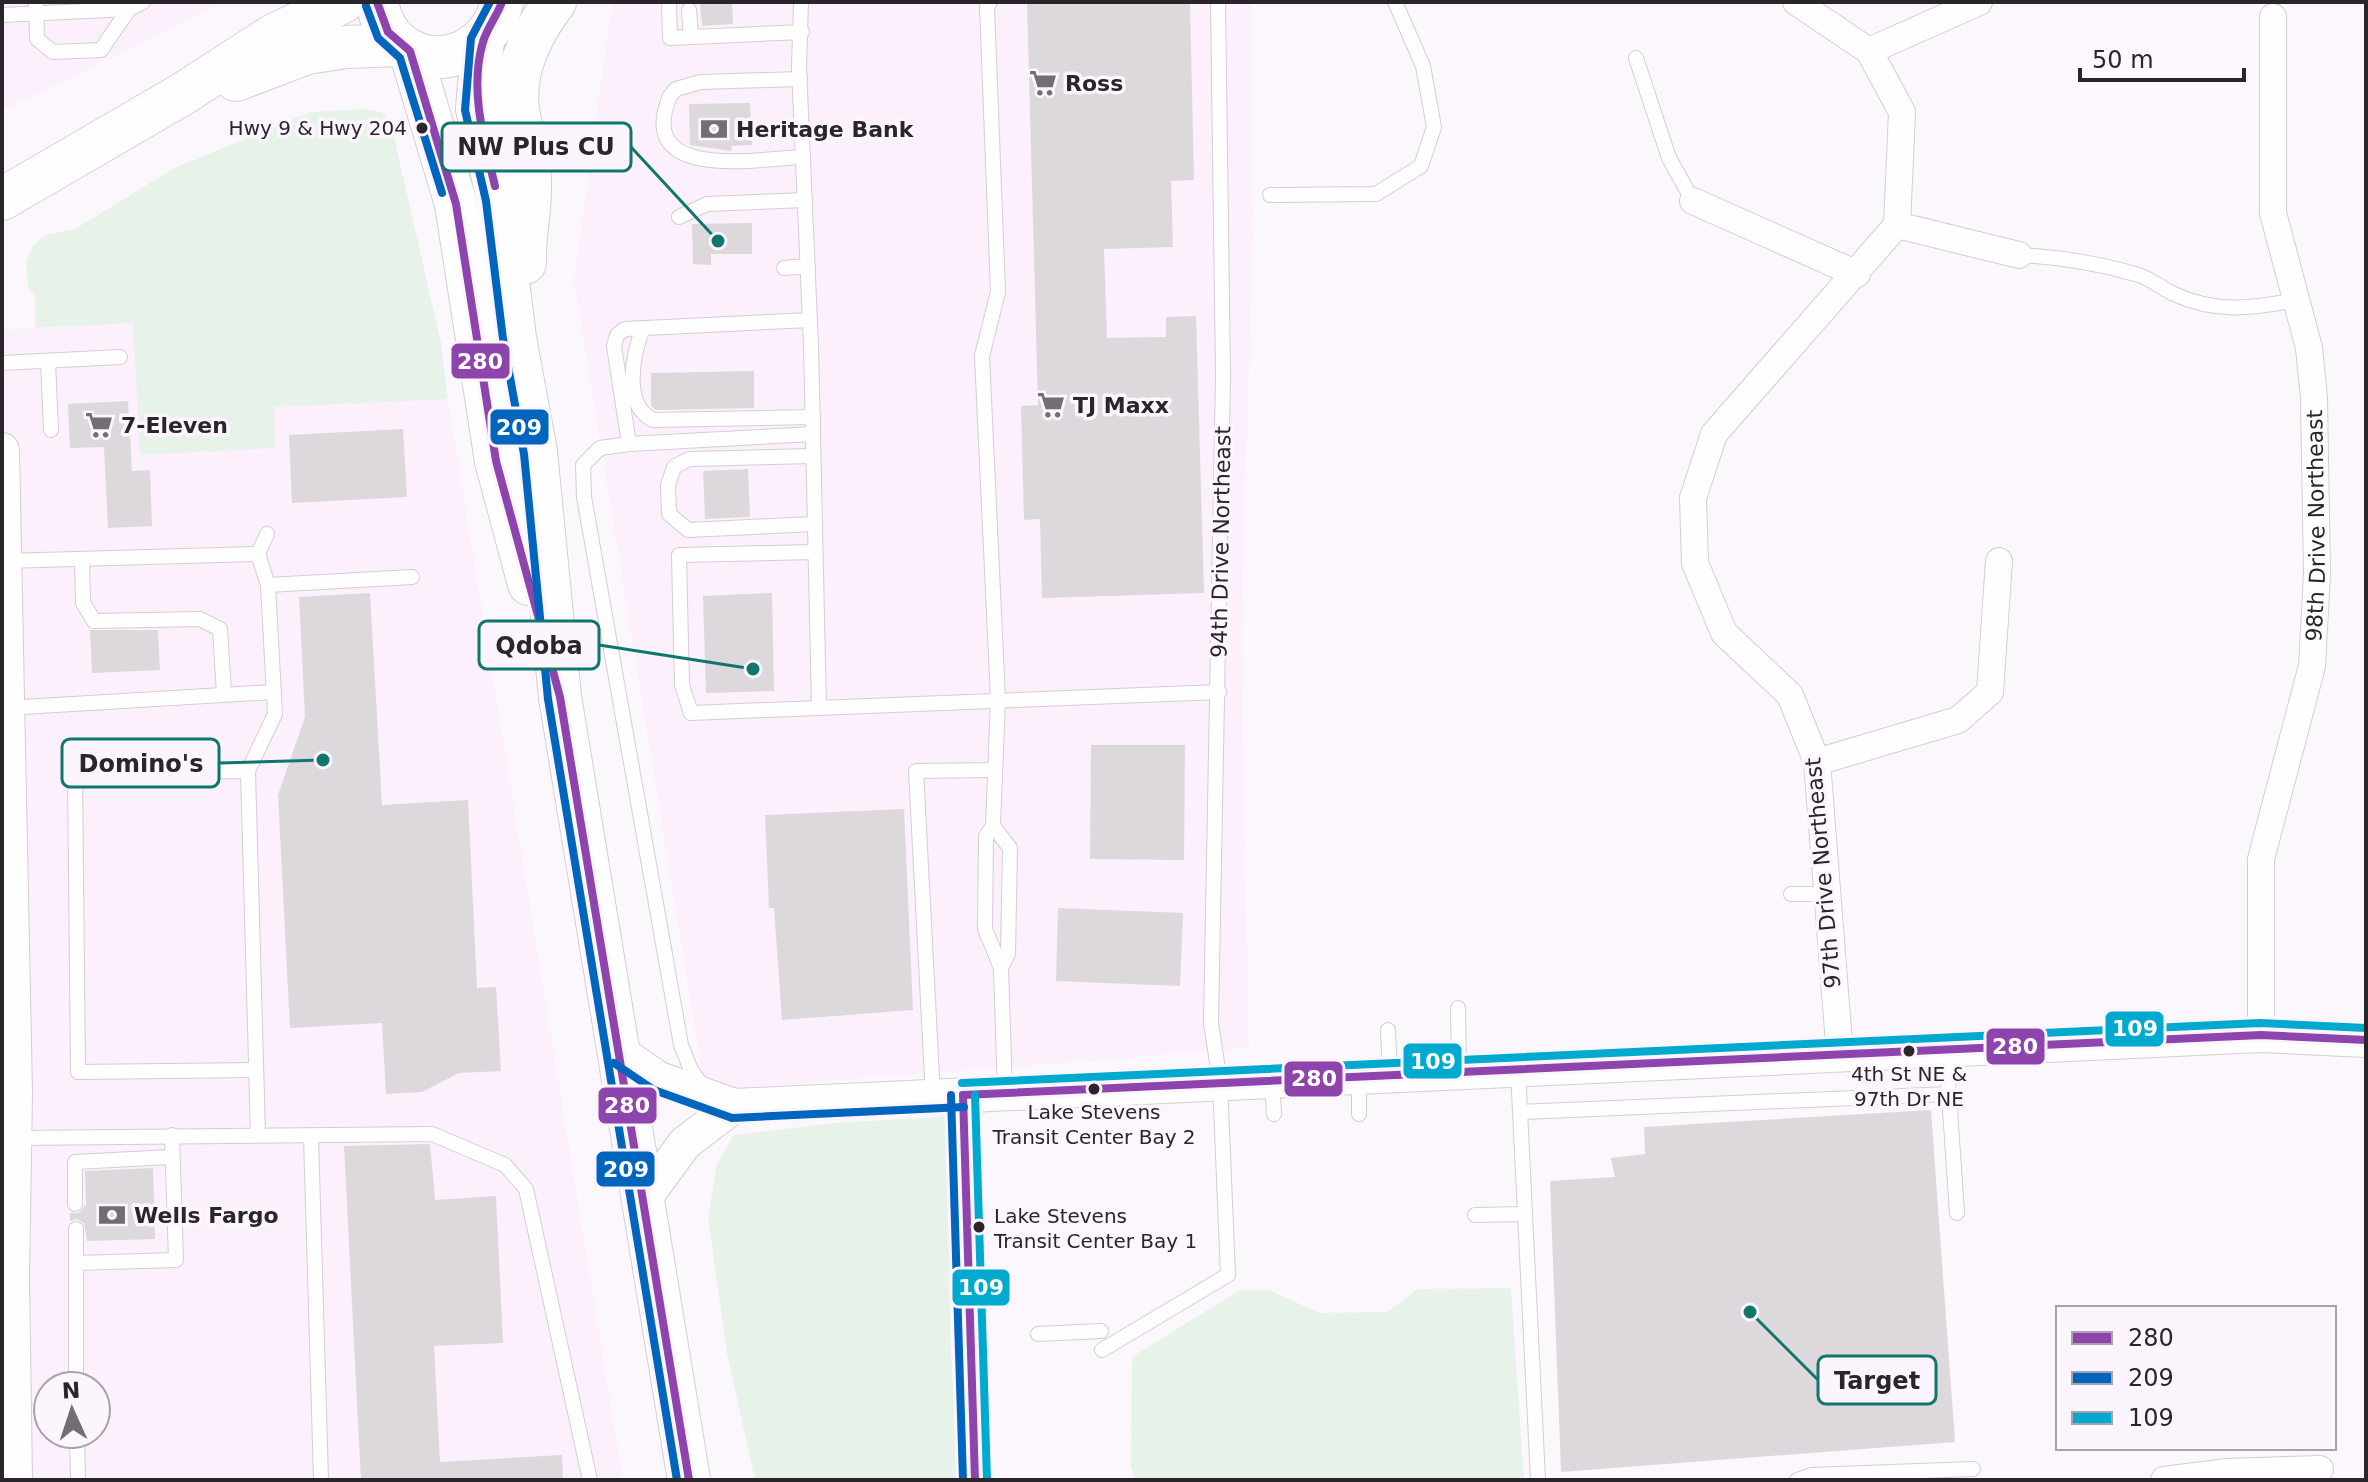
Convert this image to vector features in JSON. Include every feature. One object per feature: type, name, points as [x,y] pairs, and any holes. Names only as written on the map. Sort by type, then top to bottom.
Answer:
[{"type":"main road","points":[[181,95],[229,44],[300,2]]},
{"type":"main road","points":[[2,199],[181,95],[274,35],[343,2]]},
{"type":"main road","points":[[377,2],[388,32],[405,48],[456,204],[496,461],[560,697]]},
{"type":"main road","points":[[502,2],[498,16],[483,40],[477,109],[498,199],[521,376],[536,452],[560,697],[689,1480]]},
{"type":"main road","points":[[521,376],[530,181],[518,106],[519,84],[521,65],[539,23],[555,2]]},
{"type":"main road","points":[[181,95],[250,77],[307,53],[346,47],[405,48],[428,57],[448,57],[483,40]]},
{"type":"street","points":[[1796,2],[1869,51],[1902,112],[1897,225],[2019,255]]},
{"type":"street","points":[[1869,51],[1979,2]]},
{"type":"street","name":"98th Drive Northeast","points":[[2261,1035],[2261,859],[2312,666],[2317,574],[2314,398],[2309,348],[2273,213],[2273,17]]},
{"type":"street","points":[[1693,201],[1857,274]]},
{"type":"street","name":"97th Drive Northeast","points":[[1840,1056],[1817,762],[1790,695],[1724,633],[1695,563],[1693,498],[1714,434],[1897,225]]},
{"type":"street","points":[[2,450],[9,1094],[7,1314],[15,1480]]},
{"type":"street","points":[[1817,762],[1958,720],[1990,692],[1999,561]]},
{"type":"street","points":[[621,1053],[659,1079],[734,1106],[2261,1035],[2366,1040]]},
{"type":"street","points":[[644,1199],[685,1143],[734,1106]]},
{"type":"street","points":[[2164,1480],[2320,1469]]},
{"type":"lane","points":[[2,15],[36,8],[129,9],[143,2]]},
{"type":"lane","points":[[669,2],[670,38],[802,32]]},
{"type":"lane","points":[[801,2],[800,79],[813,417],[819,707]]},
{"type":"lane","points":[[990,2],[987,7],[998,292],[982,356],[998,699],[993,826],[986,836],[985,929],[1001,968],[1005,1092]]},
{"type":"lane","name":"94th Drive Northeast","points":[[1102,1350],[1228,1275],[1220,1082],[1211,1023],[1223,375],[1218,2]]},
{"type":"lane","points":[[1270,195],[1376,194],[1421,166],[1434,127],[1423,66],[1395,2]]},
{"type":"lane","points":[[36,8],[37,39],[53,52],[101,50],[129,9]]},
{"type":"lane","points":[[689,10],[691,37]]},
{"type":"lane","points":[[1636,58],[1669,158],[1693,201]]},
{"type":"lane","points":[[800,79],[686,85],[670,96],[664,118],[667,141],[673,149],[692,159],[803,157]]},
{"type":"lane","points":[[679,217],[707,204],[805,200]]},
{"type":"lane","points":[[2019,255],[2062,257],[2139,274],[2175,294],[2211,307],[2247,310],[2295,300]]},
{"type":"lane","points":[[784,268],[808,266]]},
{"type":"lane","points":[[629,444],[614,346],[617,335],[625,329],[810,320]]},
{"type":"lane","points":[[643,328],[633,356],[636,405],[643,415],[653,420],[813,417]]},
{"type":"lane","points":[[2,363],[120,357]]},
{"type":"lane","points":[[48,361],[51,430]]},
{"type":"lane","points":[[734,1106],[701,1086],[681,1045],[584,497],[583,465],[600,448],[629,444],[813,434]]},
{"type":"lane","points":[[813,456],[689,459],[674,467],[668,485],[669,514],[688,530],[814,524]]},
{"type":"lane","points":[[258,1135],[248,771],[275,714],[268,585],[258,554],[267,534]]},
{"type":"lane","points":[[815,552],[679,555],[682,685],[691,713],[1219,692]]},
{"type":"lane","points":[[3,553],[82,559],[258,554]]},
{"type":"lane","points":[[82,559],[83,603],[94,621],[200,619],[220,629],[224,694]]},
{"type":"lane","points":[[268,585],[412,577]]},
{"type":"lane","points":[[4,709],[273,692]]},
{"type":"lane","points":[[975,1480],[948,1096],[916,771],[995,770]]},
{"type":"lane","points":[[248,771],[75,773],[78,1072],[255,1070]]},
{"type":"lane","points":[[993,826],[1010,848],[1008,954],[1001,968]]},
{"type":"lane","points":[[1791,894],[1826,894]]},
{"type":"lane","points":[[1458,1008],[1459,1073]]},
{"type":"lane","points":[[1359,1114],[1388,1030]]},
{"type":"lane","points":[[1946,1051],[1957,1213]]},
{"type":"lane","points":[[1518,1070],[1538,1480]]},
{"type":"lane","points":[[1272,1080],[1274,1114]]},
{"type":"lane","points":[[1521,1112],[1949,1094]]},
{"type":"lane","points":[[8,1138],[432,1134],[505,1165],[526,1189],[590,1480]]},
{"type":"lane","points":[[76,1263],[176,1260],[172,1135]]},
{"type":"lane","points":[[311,1136],[321,1480]]},
{"type":"lane","points":[[75,1204],[75,1162],[171,1157]]},
{"type":"lane","points":[[1475,1215],[1525,1214]]},
{"type":"lane","points":[[76,1229],[76,1370]]},
{"type":"lane","points":[[1038,1334],[1101,1331]]},
{"type":"lane","points":[[77,1450],[78,1480]]},
{"type":"lane","points":[[1797,1480],[1811,1475],[1973,1469]]},
{"type":"shaded area","points":[[2,2],[226,2],[2,111]]},
{"type":"shaded area","points":[[612,2],[1251,2],[1253,241],[1241,634],[1249,1048],[705,1091],[574,281]]},
{"type":"shaded area","points":[[364,109],[382,112],[391,124],[441,343],[448,399],[274,407],[275,448],[140,455],[133,323],[35,328],[35,297],[28,287],[26,261],[32,247],[45,235],[75,229],[176,167],[311,112]]},
{"type":"shaded area","points":[[133,323],[141,455],[275,448],[273,407],[448,399],[623,1480],[2,1480],[2,330]]},
{"type":"shaded area","points":[[948,1116],[953,1390],[965,1480],[755,1480],[727,1353],[708,1217],[717,1164],[734,1135],[835,1123]]},
{"type":"shaded area","points":[[1511,1288],[1524,1480],[1136,1480],[1131,1467],[1132,1357],[1240,1290],[1269,1290],[1319,1313],[1387,1312],[1418,1289]]},
{"type":"building","points":[[700,2],[732,2],[733,24],[702,26]]},
{"type":"building","points":[[1027,2],[1190,2],[1194,180],[1171,181],[1173,247],[1104,249],[1107,338],[1166,337],[1166,317],[1196,316],[1204,593],[1042,598],[1040,519],[1024,520],[1021,406],[1038,405]]},
{"type":"building","points":[[750,103],[752,145],[732,146],[731,151],[690,145],[689,104]]},
{"type":"building","points":[[752,223],[752,254],[711,254],[711,265],[693,264],[692,224]]},
{"type":"building","points":[[754,371],[754,408],[656,410],[651,406],[651,373]]},
{"type":"building","points":[[128,401],[132,471],[150,470],[152,526],[108,528],[104,447],[70,448],[68,404]]},
{"type":"building","points":[[403,429],[407,497],[292,503],[289,435]]},
{"type":"building","points":[[748,469],[750,517],[705,519],[703,471]]},
{"type":"building","points":[[370,593],[382,805],[468,800],[477,988],[496,987],[501,1071],[459,1073],[422,1092],[386,1094],[382,1023],[290,1028],[278,795],[305,717],[299,597]]},
{"type":"building","points":[[772,593],[774,691],[706,693],[703,596]]},
{"type":"building","points":[[90,630],[158,630],[160,670],[92,673]]},
{"type":"building","points":[[1091,745],[1185,745],[1184,860],[1090,859]]},
{"type":"building","points":[[904,809],[913,1010],[782,1020],[774,908],[769,908],[765,815]]},
{"type":"building","points":[[1058,908],[1183,913],[1180,986],[1056,981]]},
{"type":"building","points":[[1931,1110],[1955,1442],[1561,1472],[1550,1181],[1615,1177],[1611,1158],[1645,1154],[1644,1127]]},
{"type":"building","points":[[430,1144],[435,1200],[496,1196],[503,1343],[434,1346],[440,1462],[562,1455],[563,1480],[361,1480],[344,1146]]},
{"type":"building","points":[[153,1168],[155,1239],[87,1241],[84,1223],[77,1219],[70,1221],[70,1213],[79,1213],[86,1204],[85,1171]]},
{"type":"transit line","name":"280","points":[[377,2],[388,32],[410,51],[456,204],[496,461],[560,697],[689,1480]]},
{"type":"transit line","name":"209","points":[[490,2],[471,38],[465,110],[486,201],[503,339],[524,454],[548,699],[677,1480]]},
{"type":"transit line","name":"280","points":[[495,186],[480,114],[477,78],[483,42],[502,2]]},
{"type":"transit line","name":"209","points":[[366,6],[378,38],[400,58],[442,193]]},
{"type":"transit line","name":"109","points":[[962,1083],[2260,1023],[2366,1028]]},
{"type":"transit line","name":"280","points":[[963,1095],[2261,1035],[2366,1040]]},
{"type":"transit line","name":"209","points":[[614,1063],[654,1090],[732,1118],[964,1107]]},
{"type":"transit line","name":"209","points":[[951,1095],[963,1480]]},
{"type":"transit line","name":"280","points":[[963,1095],[975,1480]]},
{"type":"transit line","name":"109","points":[[975,1095],[987,1480]]},
{"type":"place","name":"Ross","points":[[1043,83]]},
{"type":"place","name":"Hwy 9 & Hwy 204","points":[[422,128]]},
{"type":"place","name":"Heritage Bank","points":[[714,129]]},
{"type":"place","name":"NW Plus CU","points":[[718,241]]},
{"type":"place","name":"TJ Maxx","points":[[1051,405]]},
{"type":"place","name":"7-Eleven","points":[[99,425]]},
{"type":"place","name":"Qdoba","points":[[753,669]]},
{"type":"place","name":"Domino's","points":[[323,760]]},
{"type":"place","name":"4th St NE & 97th Dr NE","points":[[1909,1051]]},
{"type":"place","name":"Lake Stevens Transit Center Bay 2","points":[[1094,1089]]},
{"type":"place","name":"Wells Fargo","points":[[112,1215]]},
{"type":"place","name":"Lake Stevens Transit Center Bay 1","points":[[979,1227]]},
{"type":"place","name":"Target","points":[[1750,1312]]}]
